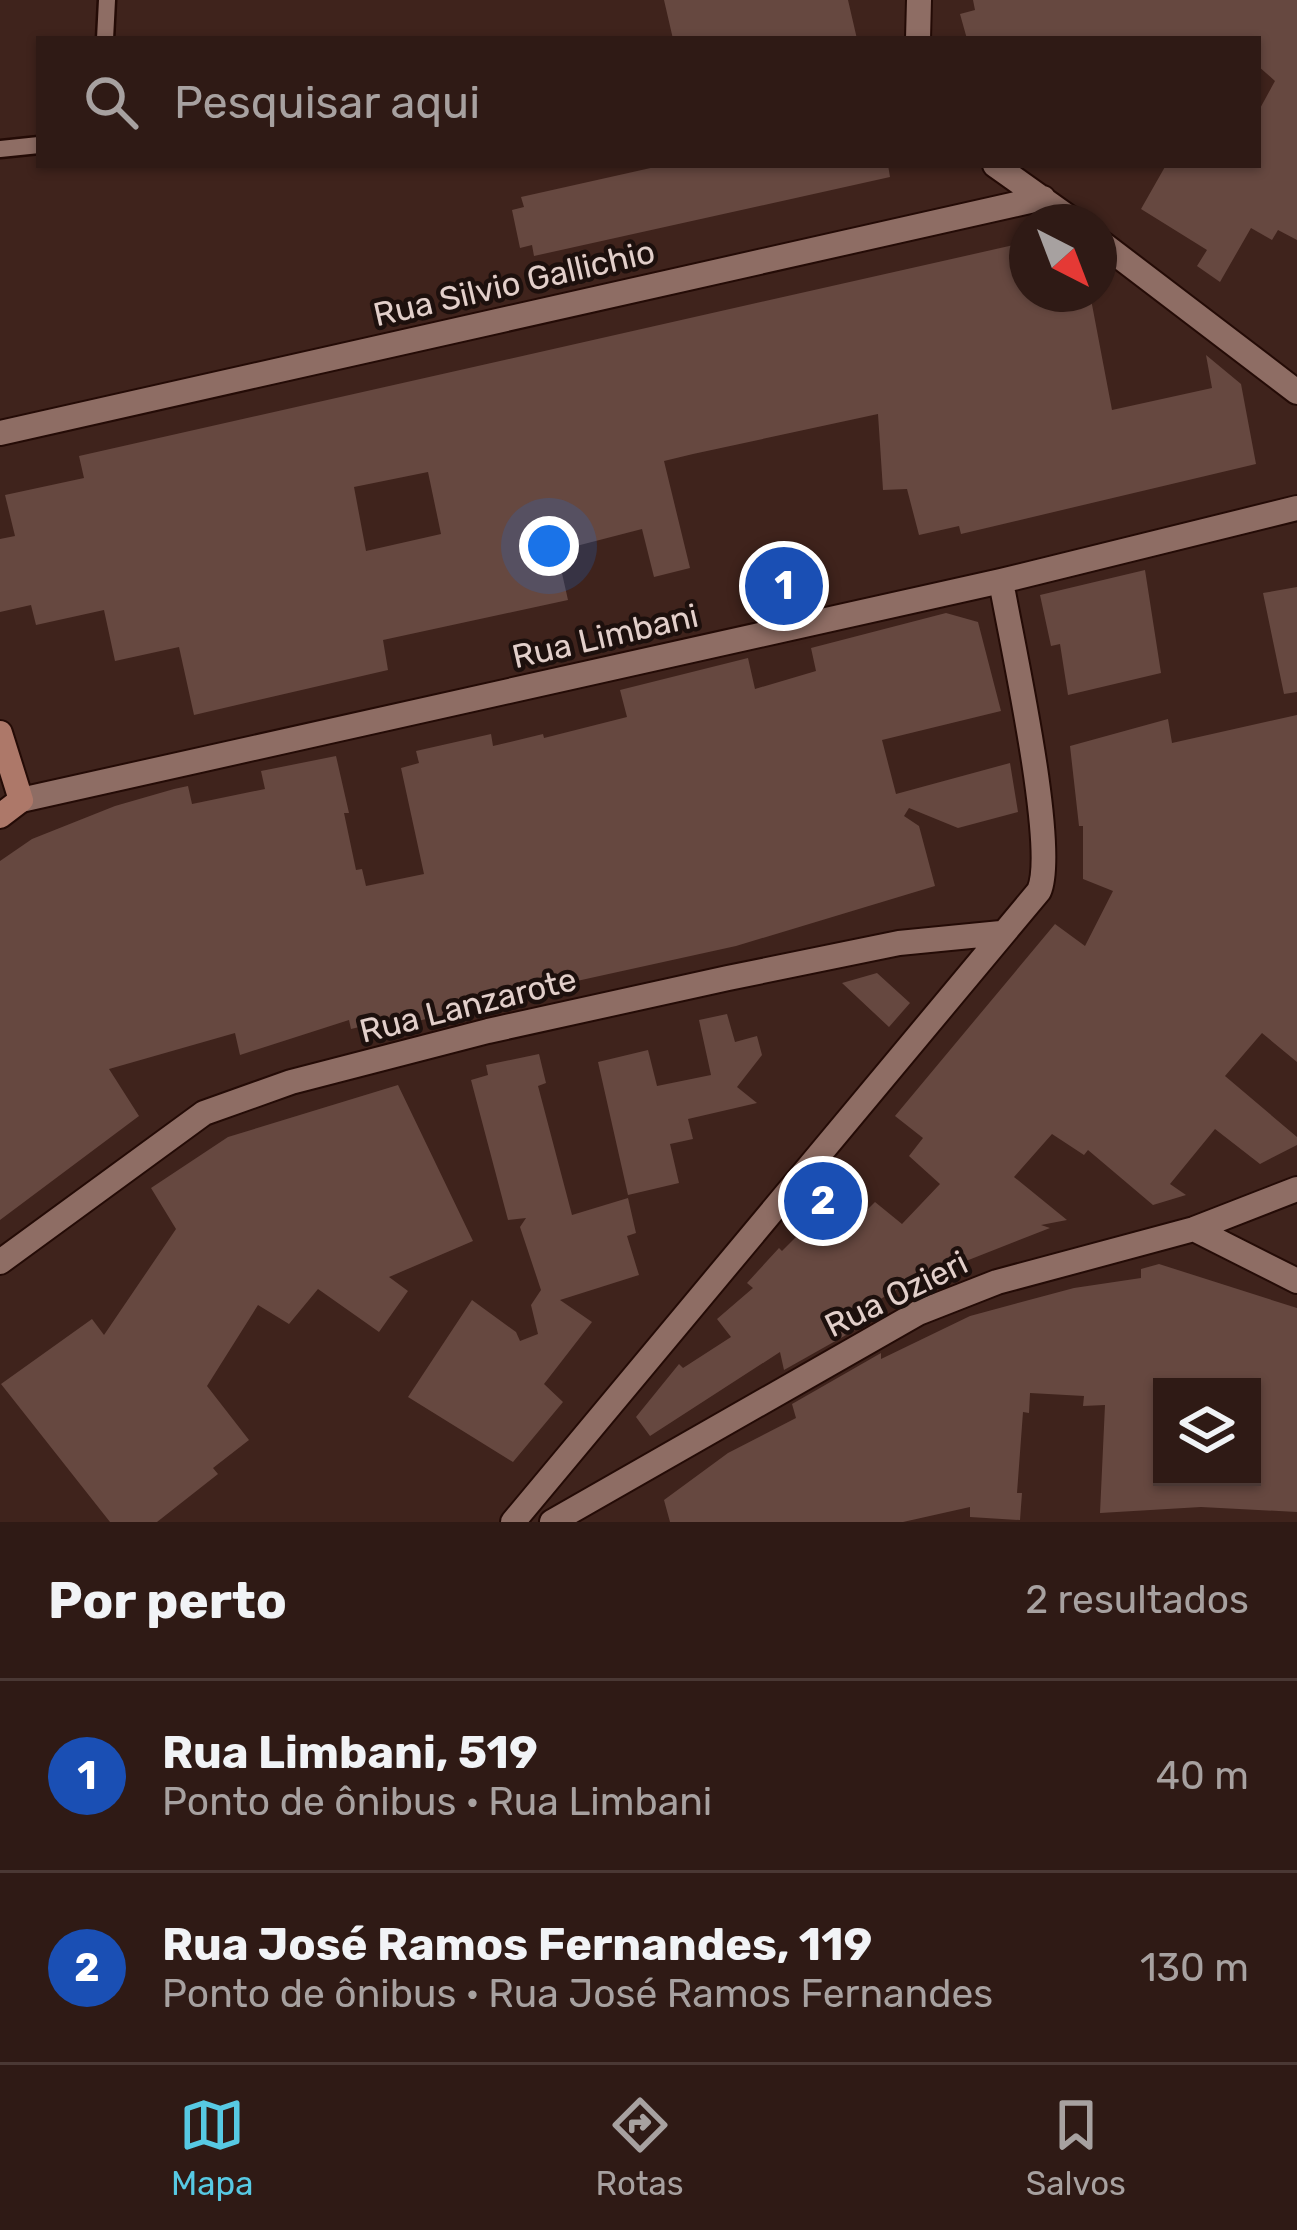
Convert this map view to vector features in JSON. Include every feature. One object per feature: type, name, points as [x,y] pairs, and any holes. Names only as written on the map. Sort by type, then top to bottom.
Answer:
[{"type":"main road","points":[[0,734],[10,808]]},
{"type":"street","points":[[918,36],[919,0]]},
{"type":"street","points":[[998,168],[1051,204]]},
{"type":"street","name":"Rua Silvio Gallichio","points":[[0,433],[1043,198]]},
{"type":"street","points":[[1117,255],[1297,392]]},
{"type":"street","name":"Rua Limbani","points":[[10,808],[1001,581],[1297,508]]},
{"type":"street","points":[[514,1522],[1032,900],[1045,873],[1034,767],[1001,581]]},
{"type":"street","name":"Rua Lanzarote","points":[[0,1262],[204,1113],[291,1082],[488,1031],[749,973],[899,943],[1001,933]]},
{"type":"street","name":"Rua Ozieri","points":[[552,1522],[937,1305],[1048,1266],[1194,1229],[1297,1189]]},
{"type":"street","points":[[1194,1229],[1297,1281]]},
{"type":"lane","points":[[104,36],[106,0]]},
{"type":"lane","points":[[0,149],[36,145]]},
{"type":"building","points":[[664,0],[848,0],[856,36],[672,36]]},
{"type":"building","points":[[973,0],[1297,0],[1297,240],[1278,230],[1272,240],[1251,228],[1220,282],[1197,266],[1207,250],[1141,209],[1164,168],[1261,168],[1261,107],[1275,81],[1261,69],[1261,36],[966,36],[960,14],[975,10]]},
{"type":"building","points":[[651,168],[888,168],[890,177],[534,256],[532,245],[520,248],[512,210],[524,207],[521,197]]},
{"type":"building","points":[[1009,246],[1009,312],[1093,312],[1112,410],[1212,388],[1206,355],[1241,384],[1256,464],[961,534],[959,526],[919,535],[907,489],[883,490],[878,414],[693,454],[664,461],[690,568],[654,577],[642,529],[557,551],[568,600],[383,640],[388,670],[194,715],[179,647],[115,661],[104,610],[36,625],[31,605],[0,612],[0,539],[15,536],[5,495],[84,478],[79,456]],"holes":[[[428,472],[441,534],[366,551],[354,487]]]},
{"type":"building","points":[[1145,570],[1161,673],[1068,695],[1060,644],[1051,646],[1040,595]]},
{"type":"building","points":[[1297,587],[1297,692],[1284,694],[1263,593]]},
{"type":"building","points":[[946,613],[978,622],[1001,711],[882,740],[896,794],[1010,763],[1018,812],[958,828],[909,808],[904,816],[919,826],[935,886],[736,946],[554,986],[555,991],[399,1025],[397,1018],[351,1029],[349,1020],[240,1055],[235,1033],[109,1069],[139,1116],[0,1220],[0,861],[32,839],[174,789],[188,786],[192,804],[265,789],[261,771],[336,756],[356,870],[362,869],[366,886],[424,874],[401,768],[419,763],[416,751],[491,734],[493,746],[543,734],[544,738],[627,717],[620,690],[748,658],[755,689],[816,671],[811,648]]},
{"type":"building","points":[[1297,715],[1297,1062],[1262,1033],[1225,1076],[1297,1137],[1297,1145],[1260,1164],[1215,1129],[1170,1184],[1186,1195],[1153,1205],[1088,1150],[1084,1155],[1052,1134],[1014,1177],[1067,1220],[1041,1225],[1050,1228],[905,1285],[877,1301],[878,1317],[784,1370],[780,1352],[650,1436],[636,1417],[679,1364],[683,1368],[731,1337],[717,1319],[753,1288],[747,1283],[779,1248],[782,1251],[823,1210],[847,1230],[875,1202],[902,1224],[940,1184],[909,1156],[923,1138],[895,1116],[1055,924],[1085,946],[1113,891],[1083,879],[1083,826],[1079,826],[1070,746],[1168,719],[1172,743]]},
{"type":"building","points":[[877,973],[910,1003],[889,1027],[842,983]]},
{"type":"building","points":[[727,1014],[735,1042],[757,1036],[762,1055],[737,1087],[757,1103],[688,1119],[693,1139],[670,1144],[679,1183],[628,1195],[598,1062],[648,1050],[657,1086],[711,1075],[699,1020]]},
{"type":"building","points":[[539,1054],[546,1083],[538,1086],[572,1215],[628,1198],[636,1233],[627,1236],[639,1275],[560,1300],[592,1322],[544,1384],[563,1402],[513,1462],[408,1397],[472,1300],[516,1332],[520,1341],[538,1334],[531,1305],[541,1290],[520,1227],[526,1218],[508,1220],[471,1080],[488,1075],[486,1065]]},
{"type":"building","points":[[398,1085],[473,1241],[389,1277],[408,1291],[379,1332],[318,1289],[289,1324],[258,1305],[207,1386],[249,1440],[213,1468],[218,1474],[157,1522],[110,1522],[1,1384],[92,1319],[104,1335],[176,1229],[151,1188],[228,1137]]},
{"type":"building","points":[[1159,1264],[1297,1308],[1297,1512],[1201,1507],[1100,1513],[1105,1405],[1083,1406],[1084,1396],[1030,1393],[1029,1413],[1023,1412],[1017,1493],[1022,1493],[1020,1520],[970,1517],[970,1507],[903,1522],[670,1522],[664,1500],[728,1453],[796,1418],[792,1404],[881,1353],[881,1359],[970,1316],[1074,1288],[1141,1278],[1141,1269]]},
{"type":"place","name":"Rua Limbani, 519","points":[[784,586]]},
{"type":"place","name":"Rua José Ramos Fernandes, 119","points":[[823,1201]]}]
